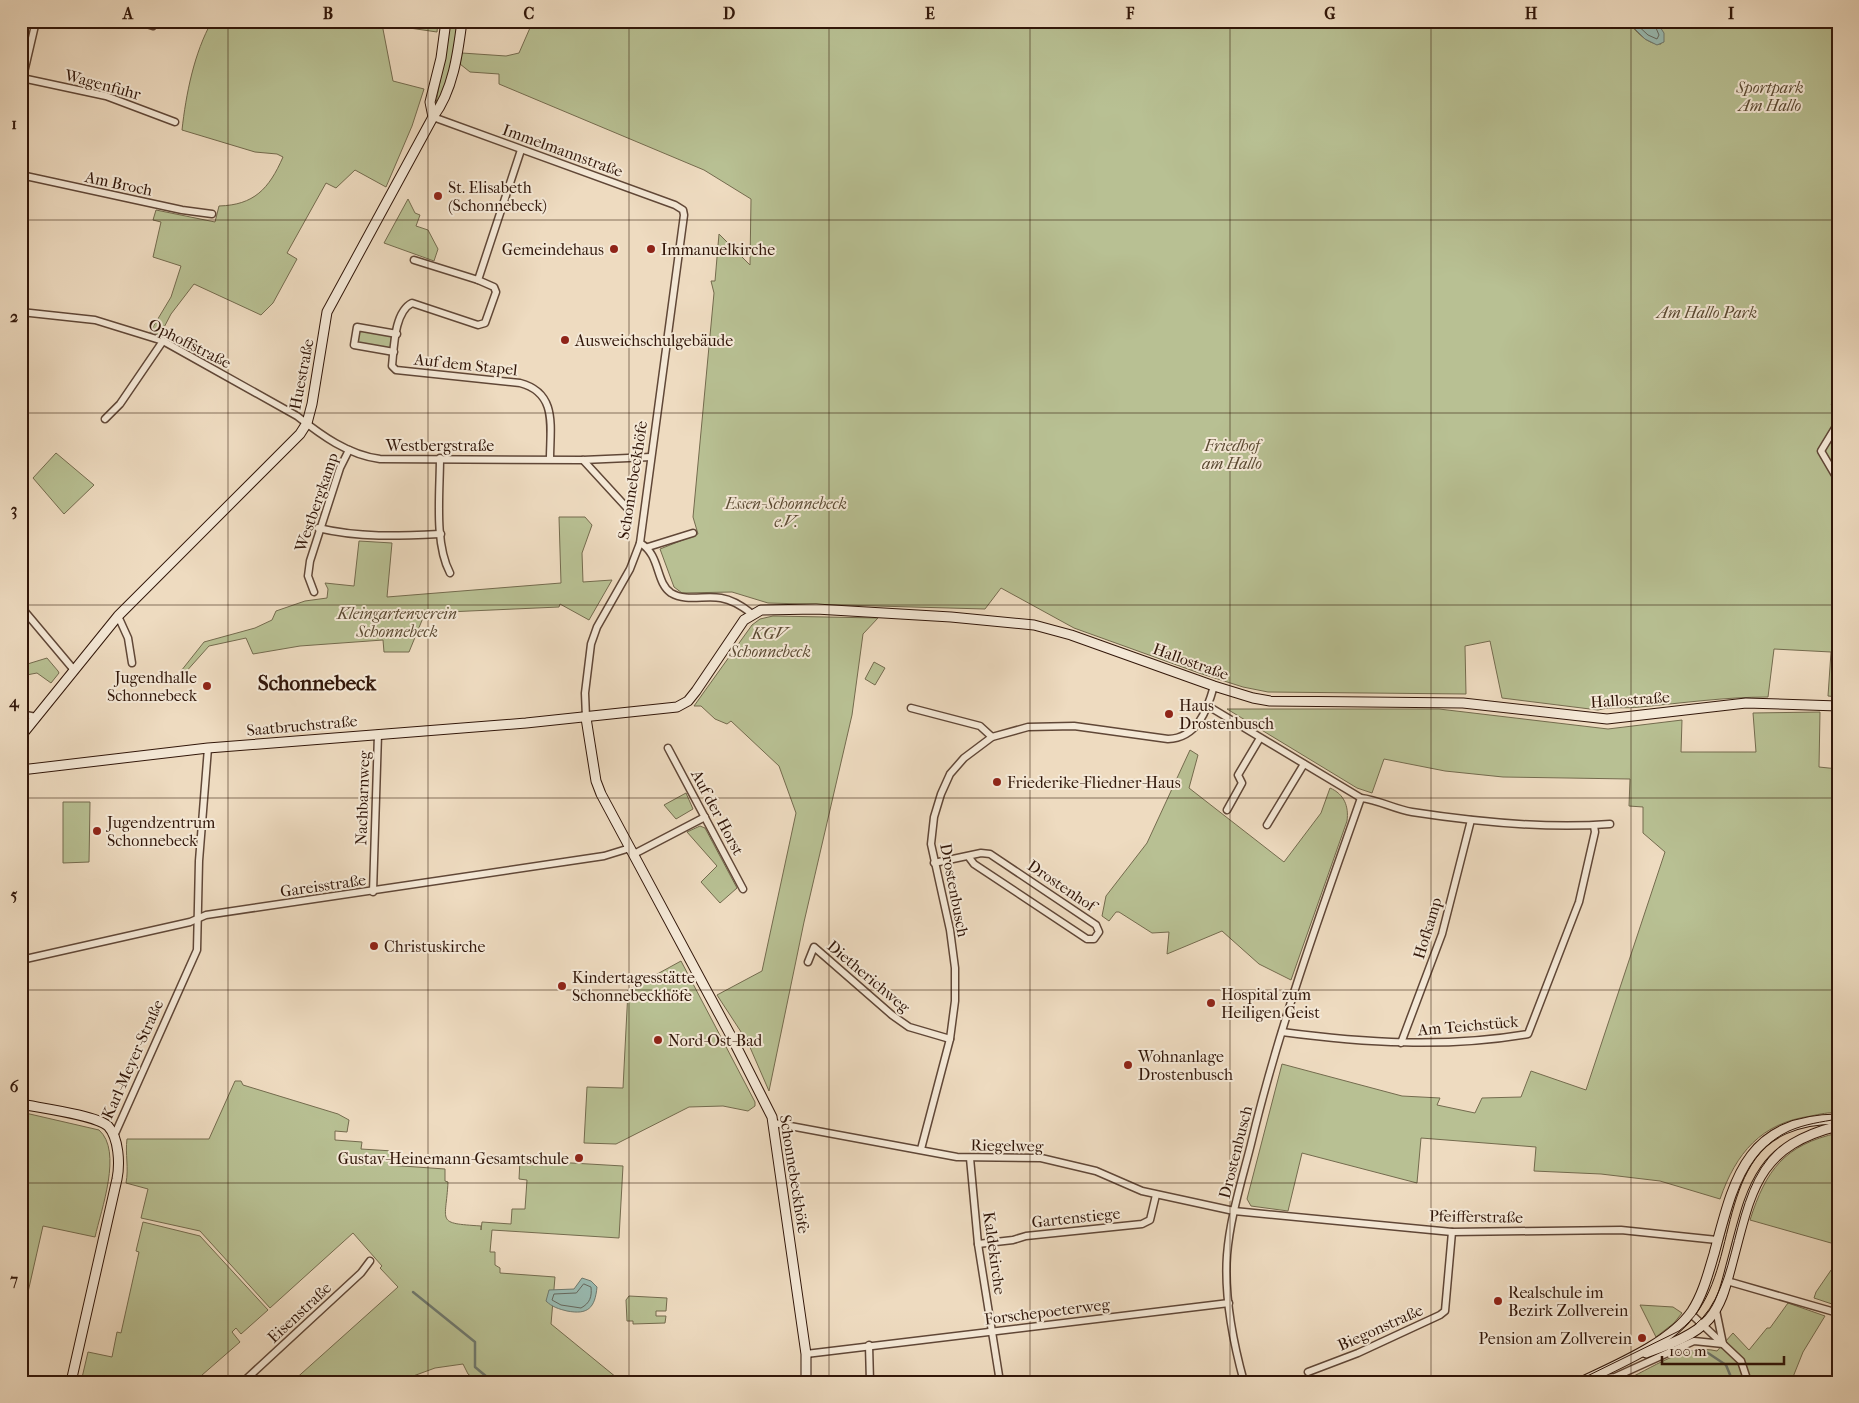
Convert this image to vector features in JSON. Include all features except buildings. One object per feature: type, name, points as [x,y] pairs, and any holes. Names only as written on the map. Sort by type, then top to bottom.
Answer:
[{"type":"main road","points":[[433,117],[430,102],[441,58],[446,21]]},
{"type":"main road","name":"Huestraße","points":[[21,736],[118,616],[290,446],[307,424],[327,312],[433,117],[441,106],[452,76],[462,21]]},
{"type":"main road","name":"Hallostraße","points":[[752,614],[771,609],[851,610],[1034,624],[1071,635],[1214,686],[1253,698],[1270,701],[1463,702],[1607,719],[1746,703],[1838,706]]},
{"type":"main road","points":[[586,718],[676,706],[688,701],[744,620],[752,614]]},
{"type":"main road","name":"Saatbruchstraße","points":[[21,770],[208,748],[586,718]]},
{"type":"main road","name":"Schonnebeckhöfe","points":[[586,718],[596,781],[765,1100],[774,1123],[806,1354],[806,1382]]},
{"type":"main road","points":[[21,1104],[97,1120],[107,1126],[114,1136]]},
{"type":"main road","points":[[1582,1382],[1674,1330],[1690,1314],[1702,1293],[1734,1183],[1746,1162],[1763,1142],[1790,1126],[1825,1119],[1838,1119]]},
{"type":"main road","points":[[1629,1357],[1669,1344],[1694,1332],[1716,1310],[1727,1281],[1750,1194],[1758,1177],[1776,1155],[1792,1143],[1808,1135],[1838,1126]]},
{"type":"main road","name":"Karl-Meyer-Straße","points":[[71,1382],[117,1179],[118,1165],[114,1136]]},
{"type":"street","points":[[22,81],[36,21]]},
{"type":"street","points":[[137,21],[154,26]]},
{"type":"street","name":"Wagenfuhr","points":[[22,81],[106,96],[175,122]]},
{"type":"street","name":"Immelmannstraße","points":[[433,117],[683,210]]},
{"type":"street","points":[[478,280],[521,150]]},
{"type":"street","name":"Am Broch","points":[[21,175],[182,210],[212,214]]},
{"type":"street","name":"Schonnebeckhöfe","points":[[586,718],[585,693],[591,644],[597,628],[630,569],[640,543],[681,250],[683,210]]},
{"type":"street","name":"Auf dem Stapel","points":[[414,260],[478,280],[494,287],[496,292],[485,323],[478,324],[412,303],[406,306],[400,316],[392,366],[396,370],[520,383],[536,389],[542,394],[549,410],[550,459]]},
{"type":"street","name":"Ophoffstraße","points":[[21,312],[95,320],[163,341],[297,416],[307,424]]},
{"type":"street","name":"Auf dem Stapel","points":[[394,352],[354,345],[357,327],[397,334]]},
{"type":"street","points":[[104,419],[120,404],[163,341]]},
{"type":"street","points":[[1838,423],[1821,451],[1838,480]]},
{"type":"street","name":"Westbergstraße","points":[[307,424],[359,456],[380,459],[583,460],[651,457]]},
{"type":"street","name":"Westbergkamp","points":[[314,592],[308,576],[318,528],[340,468],[349,450]]},
{"type":"street","points":[[440,458],[441,534],[444,561],[450,573]]},
{"type":"street","points":[[583,460],[628,509]]},
{"type":"street","points":[[318,528],[344,534],[373,537],[441,534]]},
{"type":"street","points":[[648,547],[693,532]]},
{"type":"street","points":[[640,543],[648,547],[655,558],[669,592],[683,597],[720,598],[736,602],[752,614]]},
{"type":"street","points":[[22,610],[74,670]]},
{"type":"street","points":[[118,616],[128,638],[132,663]]},
{"type":"street","name":"Drostenbusch","points":[[921,1149],[950,1039],[955,1001],[950,930],[934,863],[931,837],[934,818],[942,791],[950,774],[964,758],[992,737],[1028,727],[1051,726],[1101,729],[1168,739],[1181,738],[1193,729],[1208,706],[1214,686]]},
{"type":"street","points":[[1208,706],[1361,798],[1374,799],[1407,811],[1471,820],[1534,825],[1594,826],[1610,824]]},
{"type":"street","points":[[911,708],[980,726],[992,737]]},
{"type":"street","points":[[21,714],[36,717]]},
{"type":"street","name":"Nachbarnweg","points":[[373,892],[378,734]]},
{"type":"street","points":[[1227,810],[1242,782],[1238,774],[1260,738]]},
{"type":"street","name":"Karl-Meyer-Straße","points":[[114,1136],[194,957],[198,944],[199,861],[208,748]]},
{"type":"street","name":"Auf der Horst","points":[[668,748],[743,889]]},
{"type":"street","points":[[1267,825],[1304,764]]},
{"type":"street","name":"Drostenbusch","points":[[1244,1382],[1228,1303],[1227,1256],[1234,1211],[1256,1120],[1297,979],[1361,798]]},
{"type":"street","points":[[632,851],[705,817]]},
{"type":"street","name":"Hofkamp","points":[[1401,1043],[1442,934],[1471,820]]},
{"type":"street","name":"Am Teichstück","points":[[1282,1032],[1343,1040],[1401,1043],[1445,1043],[1528,1034],[1579,902],[1595,832],[1594,826]]},
{"type":"street","name":"Gareisstraße","points":[[21,960],[190,922],[198,918],[632,851]]},
{"type":"street","name":"Drostenhof","points":[[934,863],[981,853],[990,854],[1096,925],[1099,932],[1094,939],[1087,939],[974,864],[968,856]]},
{"type":"street","name":"Dietherichweg","points":[[808,962],[814,947],[892,1015],[909,1027],[950,1039]]},
{"type":"street","name":"Riegelweg","points":[[774,1123],[970,1158],[1004,1156],[1041,1158],[1089,1169],[1156,1195],[1234,1211]]},
{"type":"street","name":"Kaldekirche","points":[[970,1158],[978,1244],[1000,1382]]},
{"type":"street","name":"Gartenstiege","points":[[978,1244],[1013,1240],[1026,1236],[1142,1224],[1150,1220],[1156,1195]]},
{"type":"street","name":"Pfeifferstraße","points":[[1234,1211],[1452,1232],[1622,1230],[1718,1240]]},
{"type":"street","name":"Biegonstraße","points":[[1308,1372],[1358,1353],[1445,1311],[1452,1232]]},
{"type":"street","name":"Eisenstraße","points":[[244,1382],[362,1273],[370,1261]]},
{"type":"street","points":[[1727,1281],[1838,1313]]},
{"type":"street","name":"Forschepoeterweg","points":[[806,1354],[1228,1303]]},
{"type":"street","points":[[1716,1310],[1723,1344]]},
{"type":"street","points":[[1690,1314],[1741,1361],[1748,1382]]},
{"type":"street","points":[[1582,1382],[1615,1377],[1694,1341],[1723,1344]]},
{"type":"street","points":[[869,1345],[870,1382]]},
{"type":"green space","points":[[212,21],[438,21],[437,32],[382,24],[393,81],[424,89],[412,126],[386,187],[355,170],[336,188],[326,183],[287,253],[297,259],[273,303],[261,315],[194,284],[171,314],[160,335],[150,332],[171,297],[181,266],[153,257],[161,222],[153,220],[156,210],[215,222],[219,206],[242,202],[259,193],[272,178],[283,157],[277,154],[255,152],[182,130],[192,74],[200,46]]},
{"type":"green space","points":[[451,21],[459,21],[454,52],[448,78],[436,103]]},
{"type":"green space","points":[[533,21],[1627,21],[1646,40],[1661,44],[1659,25],[1656,21],[1838,21],[1838,394],[1831,405],[1838,409],[1838,478],[1819,447],[1838,482],[1838,697],[1828,696],[1831,652],[1774,649],[1768,697],[1720,699],[1598,710],[1502,698],[1490,641],[1465,646],[1466,694],[1268,692],[1243,687],[1199,673],[1074,628],[1001,588],[985,609],[768,603],[732,592],[682,593],[674,587],[660,549],[698,534],[693,517],[714,293],[711,281],[715,281],[719,234],[750,265],[751,199],[704,170],[499,84],[499,74],[470,72],[460,64],[462,53],[506,56],[519,53]]},
{"type":"green space","points":[[408,199],[415,213],[420,215],[416,226],[428,230],[438,249],[434,261],[384,243]]},
{"type":"green space","points":[[359,329],[395,335],[392,350],[356,344]]},
{"type":"green space","points":[[56,453],[94,485],[64,514],[33,478]]},
{"type":"green space","name":"Kleingartenverein Schonnebeck","points":[[559,517],[585,517],[592,525],[582,553],[583,582],[612,580],[589,620],[560,604],[559,607],[425,613],[409,652],[384,652],[383,640],[300,646],[253,654],[246,638],[209,646],[184,674],[181,671],[204,642],[255,628],[272,620],[276,611],[305,601],[327,598],[328,589],[325,583],[354,586],[359,541],[392,543],[387,597],[561,583]]},
{"type":"green space","name":"KGV Schonnebeck","points":[[773,616],[878,618],[863,634],[852,715],[804,922],[769,1091],[749,1045],[752,1043],[748,1037],[745,1038],[717,995],[762,971],[796,813],[779,766],[731,721],[727,724],[715,719],[701,706],[694,706],[752,625],[760,619]]},
{"type":"green space","points":[[47,658],[59,673],[51,683],[37,673],[21,676],[21,666]]},
{"type":"green space","points":[[874,662],[885,668],[875,685],[865,679]]},
{"type":"green space","points":[[1227,709],[1439,709],[1608,729],[1682,720],[1681,752],[1756,752],[1753,713],[1820,712],[1819,767],[1838,769],[1838,1113],[1824,1113],[1793,1120],[1778,1125],[1764,1133],[1743,1154],[1726,1183],[1720,1199],[1660,1181],[1601,1174],[1534,1171],[1536,1147],[1421,1138],[1417,1183],[1302,1153],[1288,1211],[1251,1206],[1247,1199],[1282,1064],[1402,1096],[1440,1098],[1437,1105],[1475,1113],[1482,1098],[1521,1097],[1531,1071],[1586,1090],[1665,852],[1643,833],[1643,807],[1629,806],[1630,779],[1503,777],[1445,771],[1384,759],[1372,793],[1357,788]]},
{"type":"green space","points":[[1190,750],[1198,755],[1189,788],[1284,862],[1321,813],[1330,788],[1345,801],[1347,821],[1291,980],[1259,964],[1222,931],[1167,954],[1169,932],[1152,933],[1119,912],[1116,912],[1109,921],[1102,916],[1106,896],[1147,843]]},
{"type":"green space","points":[[686,793],[693,809],[676,819],[664,805]]},
{"type":"green space","points":[[63,802],[90,802],[89,862],[63,863]]},
{"type":"green space","points":[[700,826],[705,828],[737,888],[720,903],[701,882],[717,866],[687,832]]},
{"type":"green space","points":[[681,961],[755,1102],[755,1106],[748,1111],[723,1106],[689,1107],[616,1144],[584,1143],[587,1087],[623,1088],[628,990]]},
{"type":"green space","points":[[235,1081],[241,1081],[243,1085],[338,1114],[349,1120],[347,1132],[335,1131],[335,1140],[362,1142],[361,1149],[393,1151],[388,1165],[445,1169],[445,1181],[448,1182],[445,1213],[447,1218],[450,1222],[456,1224],[481,1226],[481,1230],[482,1222],[511,1224],[512,1209],[525,1209],[527,1180],[519,1179],[520,1160],[623,1166],[619,1238],[492,1230],[490,1252],[495,1252],[495,1265],[500,1268],[500,1273],[555,1277],[551,1324],[622,1382],[478,1382],[468,1374],[463,1364],[435,1368],[397,1382],[292,1382],[398,1287],[380,1268],[382,1266],[353,1233],[270,1308],[200,1231],[141,1218],[148,1189],[126,1183],[127,1139],[209,1139]]},
{"type":"green space","points":[[21,1112],[99,1130],[106,1140],[110,1166],[105,1197],[95,1237],[43,1226],[21,1323]]},
{"type":"green space","points":[[1838,1133],[1838,1245],[1750,1220],[1763,1187],[1780,1162],[1804,1145],[1819,1138]]},
{"type":"green space","points":[[143,1222],[200,1236],[268,1310],[241,1334],[236,1328],[232,1332],[240,1342],[194,1382],[81,1382],[88,1352],[112,1357],[117,1332],[121,1333],[139,1252],[136,1251]]},
{"type":"green space","points":[[1838,1260],[1838,1306],[1814,1298],[1816,1292]]},
{"type":"green space","points":[[629,1296],[667,1298],[666,1311],[656,1311],[656,1316],[666,1316],[665,1323],[633,1324],[633,1321],[627,1321],[626,1300]]},
{"type":"green space","points":[[1788,1303],[1825,1316],[1803,1352],[1791,1382],[1621,1382],[1680,1354],[1692,1351],[1717,1351],[1733,1333],[1749,1350],[1767,1328],[1770,1328]]},
{"type":"green space","points":[[1640,1305],[1673,1307],[1682,1313],[1674,1323],[1656,1337]]},
{"type":"water","points":[[1627,21],[1656,21],[1664,33],[1664,42],[1657,45],[1645,39]]},
{"type":"water","points":[[582,1278],[591,1281],[597,1287],[592,1305],[585,1311],[574,1312],[558,1309],[546,1301],[549,1290],[574,1289]]},
{"type":"waterway","points":[[413,1292],[475,1342],[475,1367],[493,1382]]},
{"type":"waterway","points":[[1705,1351],[1726,1365],[1733,1382]]},
{"type":"tram line","points":[[1575,1382],[1679,1331],[1699,1310],[1712,1285],[1737,1198],[1748,1171],[1764,1148],[1789,1131],[1838,1119]]},
{"type":"tram line","points":[[1695,1325],[1710,1309],[1720,1288],[1741,1215],[1750,1191],[1761,1168],[1777,1149]]},
{"type":"place","name":"St. Elisabeth (Schonnebeck)","points":[[438,196]]},
{"type":"place","name":"Gemeindehaus","points":[[614,249]]},
{"type":"place","name":"Immanuelkirche","points":[[651,249]]},
{"type":"place","name":"Ausweichschulgebäude","points":[[565,340]]},
{"type":"place","name":"Jugendhalle Schonnebeck","points":[[207,686]]},
{"type":"place","name":"Haus Drostenbusch","points":[[1169,714]]},
{"type":"place","name":"Friederike-Fliedner-Haus","points":[[997,782]]},
{"type":"place","name":"Jugendzentrum Schonnebeck","points":[[97,831]]},
{"type":"place","name":"Christuskirche","points":[[374,946]]},
{"type":"place","name":"Kindertagesstätte Schonnebeckhöfe","points":[[562,986]]},
{"type":"place","name":"Hospital zum Heiligen Geist","points":[[1211,1003]]},
{"type":"place","name":"Nord-Ost-Bad","points":[[658,1040]]},
{"type":"place","name":"Wohnanlage Drostenbusch","points":[[1128,1065]]},
{"type":"place","name":"Gustav-Heinemann-Gesamtschule","points":[[579,1158]]},
{"type":"place","name":"Realschule im Bezirk Zollverein","points":[[1498,1301]]},
{"type":"place","name":"Pension am Zollverein","points":[[1642,1338]]},
{"type":"district","name":"Schonnebeck","points":[[317,683]]},
{"type":"park label","name":"Sportpark Am Hallo","points":[[1770,96]]},
{"type":"park label","name":"Am Hallo Park","points":[[1707,312]]},
{"type":"park label","name":"Friedhof am Hallo","points":[[1232,454]]},
{"type":"park label","name":"Essen-Schonnebeck e.V.","points":[[786,512]]}]
